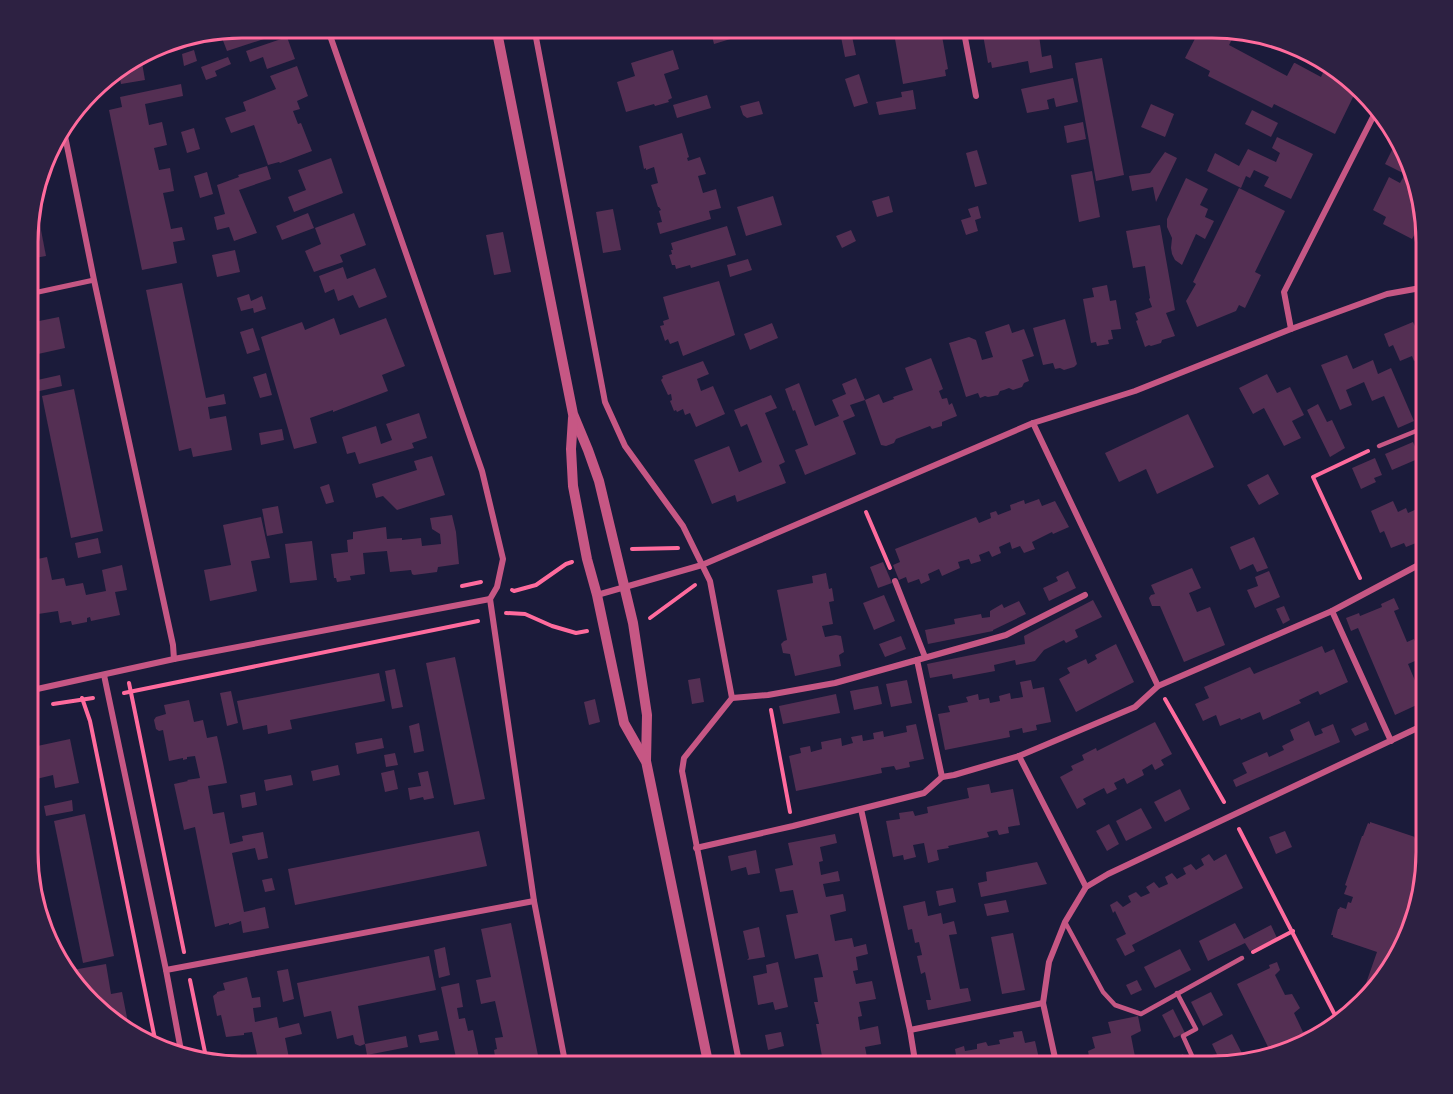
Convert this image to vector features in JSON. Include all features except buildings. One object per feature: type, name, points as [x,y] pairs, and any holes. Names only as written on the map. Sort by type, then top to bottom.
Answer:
[{"type":"street","points":[[331,38],[482,471],[503,559],[497,587],[490,599],[492,618],[534,901],[564,1056]]},
{"type":"street","points":[[498,38],[573,414],[599,481],[633,623],[647,715],[646,761],[707,1056]]},
{"type":"street","points":[[536,38],[605,402],[625,446],[683,526],[710,581],[732,698]]},
{"type":"street","points":[[965,38],[976,96]]},
{"type":"street","points":[[1291,329],[1284,292],[1373,117]]},
{"type":"street","points":[[65,138],[171,634],[174,659]]},
{"type":"street","points":[[38,292],[94,280]]},
{"type":"street","points":[[597,595],[702,565],[1033,423],[1135,391],[1291,329],[1387,294],[1416,289]]},
{"type":"street","points":[[573,414],[571,450],[573,486],[587,559],[597,595],[624,723],[646,761]]},
{"type":"street","points":[[1033,423],[1158,686]]},
{"type":"street","points":[[696,848],[924,793],[942,777],[1019,756],[1135,707],[1158,686],[1332,610],[1415,567]]},
{"type":"street","points":[[895,581],[926,657]]},
{"type":"street","points":[[738,1056],[682,771],[684,758],[732,698],[768,695],[835,683],[1006,635],[1085,595]]},
{"type":"street","points":[[38,689],[174,659],[490,599]]},
{"type":"street","points":[[1332,610],[1391,741]]},
{"type":"street","points":[[917,660],[942,777]]},
{"type":"street","points":[[104,675],[180,1047]]},
{"type":"street","points":[[1054,1056],[1042,1004],[1049,962],[1065,922],[1086,887],[1108,874],[1415,729]]},
{"type":"street","points":[[1019,756],[1086,887]]},
{"type":"street","points":[[861,809],[914,1056]]},
{"type":"street","points":[[166,970],[534,901]]},
{"type":"street","points":[[910,1030],[1042,1004]]},
{"type":"lane","points":[[1379,446],[1416,431]]},
{"type":"lane","points":[[1065,922],[1103,992],[1115,1005],[1140,1014],[1242,958]]},
{"type":"lane","points":[[1177,993],[1196,1029],[1183,1036],[1192,1056]]},
{"type":"path","points":[[1367,592],[1313,477],[1379,446]]},
{"type":"path","points":[[861,497],[895,581]]},
{"type":"path","points":[[205,1053],[130,692],[492,618]]},
{"type":"path","points":[[1158,686],[1232,817],[1335,1015]]},
{"type":"path","points":[[768,695],[793,826]]},
{"type":"path","points":[[82,699],[90,721],[154,1037]]},
{"type":"path","points":[[1242,958],[1293,932]]}]
